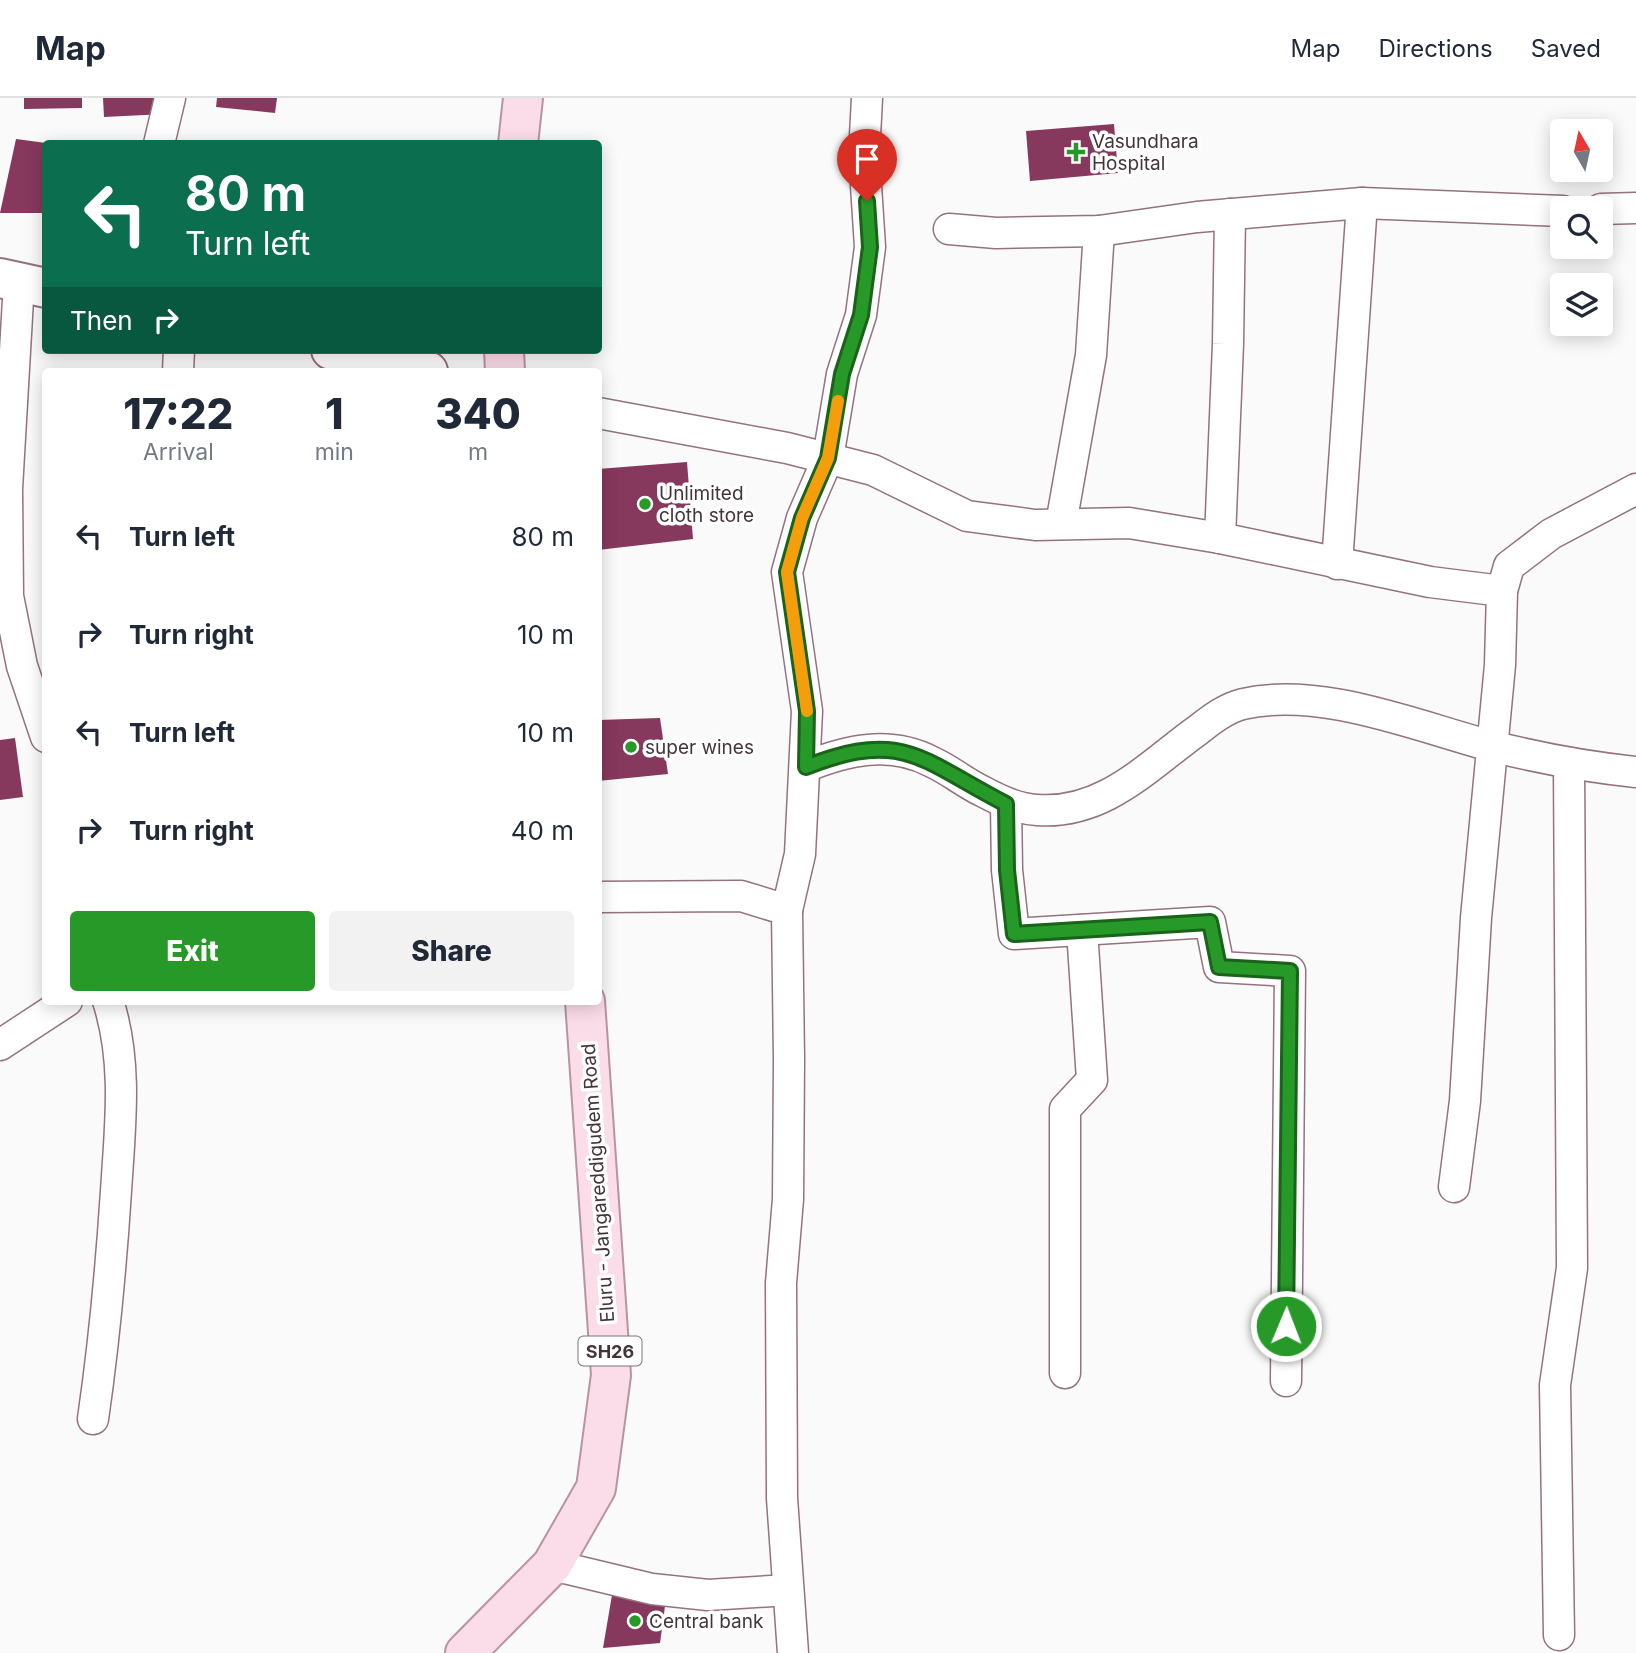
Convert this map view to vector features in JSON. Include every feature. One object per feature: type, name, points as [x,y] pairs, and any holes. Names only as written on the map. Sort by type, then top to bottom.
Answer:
[{"type":"main road","points":[[519,140],[523,98]]},
{"type":"main road","points":[[349,354],[414,368]]},
{"type":"main road","name":"Eluru - Jangareddigudem Road","points":[[465,1653],[552,1565],[596,1488],[611,1374],[585,1005]]},
{"type":"street","points":[[160,140],[170,98]]},
{"type":"street","points":[[793,1653],[782,1498],[781,1283],[788,1199],[787,910],[800,854],[807,711],[787,572],[802,518],[828,458],[842,374],[861,315],[870,247],[864,155],[867,98]]},
{"type":"street","points":[[1336,564],[1362,203]]},
{"type":"street","points":[[949,229],[996,233],[1099,231],[1230,214],[1362,203],[1550,210]]},
{"type":"street","points":[[1613,209],[1636,208]]},
{"type":"street","points":[[1220,538],[1230,214]]},
{"type":"street","points":[[1061,524],[1091,355],[1099,231]]},
{"type":"street","points":[[22,283],[7,489],[11,665],[42,729]]},
{"type":"street","points":[[602,414],[828,458],[873,470],[967,516],[1035,525],[1129,523],[1220,538],[1430,582],[1502,591]]},
{"type":"street","points":[[1454,1187],[1465,1101],[1476,918],[1500,665],[1502,591],[1509,566],[1551,534],[1636,489]]},
{"type":"street","points":[[806,767],[837,755],[874,749],[905,751],[933,762],[1006,804],[1037,810],[1075,807],[1108,795],[1141,777],[1220,714],[1242,704],[1289,701],[1345,706],[1493,746],[1569,763],[1636,772]]},
{"type":"street","points":[[1559,1635],[1555,1385],[1572,1268],[1569,763]]},
{"type":"street","points":[[1006,804],[1007,870],[1014,934],[1210,922],[1219,967],[1290,971],[1286,1381]]},
{"type":"street","points":[[602,897],[741,896],[787,910]]},
{"type":"street","points":[[1065,1373],[1065,1109],[1092,1080],[1082,930]]},
{"type":"street","points":[[0,1045],[61,1005]]},
{"type":"street","points":[[93,1419],[108,1322],[123,1088],[115,1021],[109,1005]]},
{"type":"street","points":[[552,1565],[652,1589],[708,1595],[788,1590]]},
{"type":"building","points":[[24,98],[82,98],[82,108],[24,109]]},
{"type":"building","points":[[103,98],[164,98],[165,114],[104,117]]},
{"type":"building","points":[[217,98],[277,98],[275,113],[216,107]]},
{"type":"building","points":[[1114,124],[1118,173],[1030,181],[1026,131]]},
{"type":"building","points":[[16,139],[42,142],[42,213],[0,213]]},
{"type":"building","name":"Unlimited cloth store","points":[[687,462],[693,539],[602,550],[602,469]]},
{"type":"building","name":"super wines","points":[[660,718],[668,774],[602,781],[602,720]]},
{"type":"building","points":[[15,738],[23,797],[0,800],[0,740]]},
{"type":"building","name":"Central bank","points":[[612,1595],[666,1599],[660,1643],[603,1648]]},
{"type":"slow traffic","points":[[807,711],[787,572],[802,518],[828,458],[838,401]]},
{"type":"place","name":"Vasundhara Hospital","points":[[1076,152]]},
{"type":"place","name":"Unlimited cloth store","points":[[645,504]]},
{"type":"place","name":"super wines","points":[[631,747]]},
{"type":"place","name":"Central bank","points":[[635,1621]]},
{"type":"route","points":[[867,201],[870,247],[861,315],[842,374],[828,458],[802,518],[787,572],[807,711],[806,767],[837,755],[874,749],[905,751],[933,762],[1006,804],[1007,870],[1014,934],[1210,922],[1219,967],[1290,971],[1286,1326]]}]
